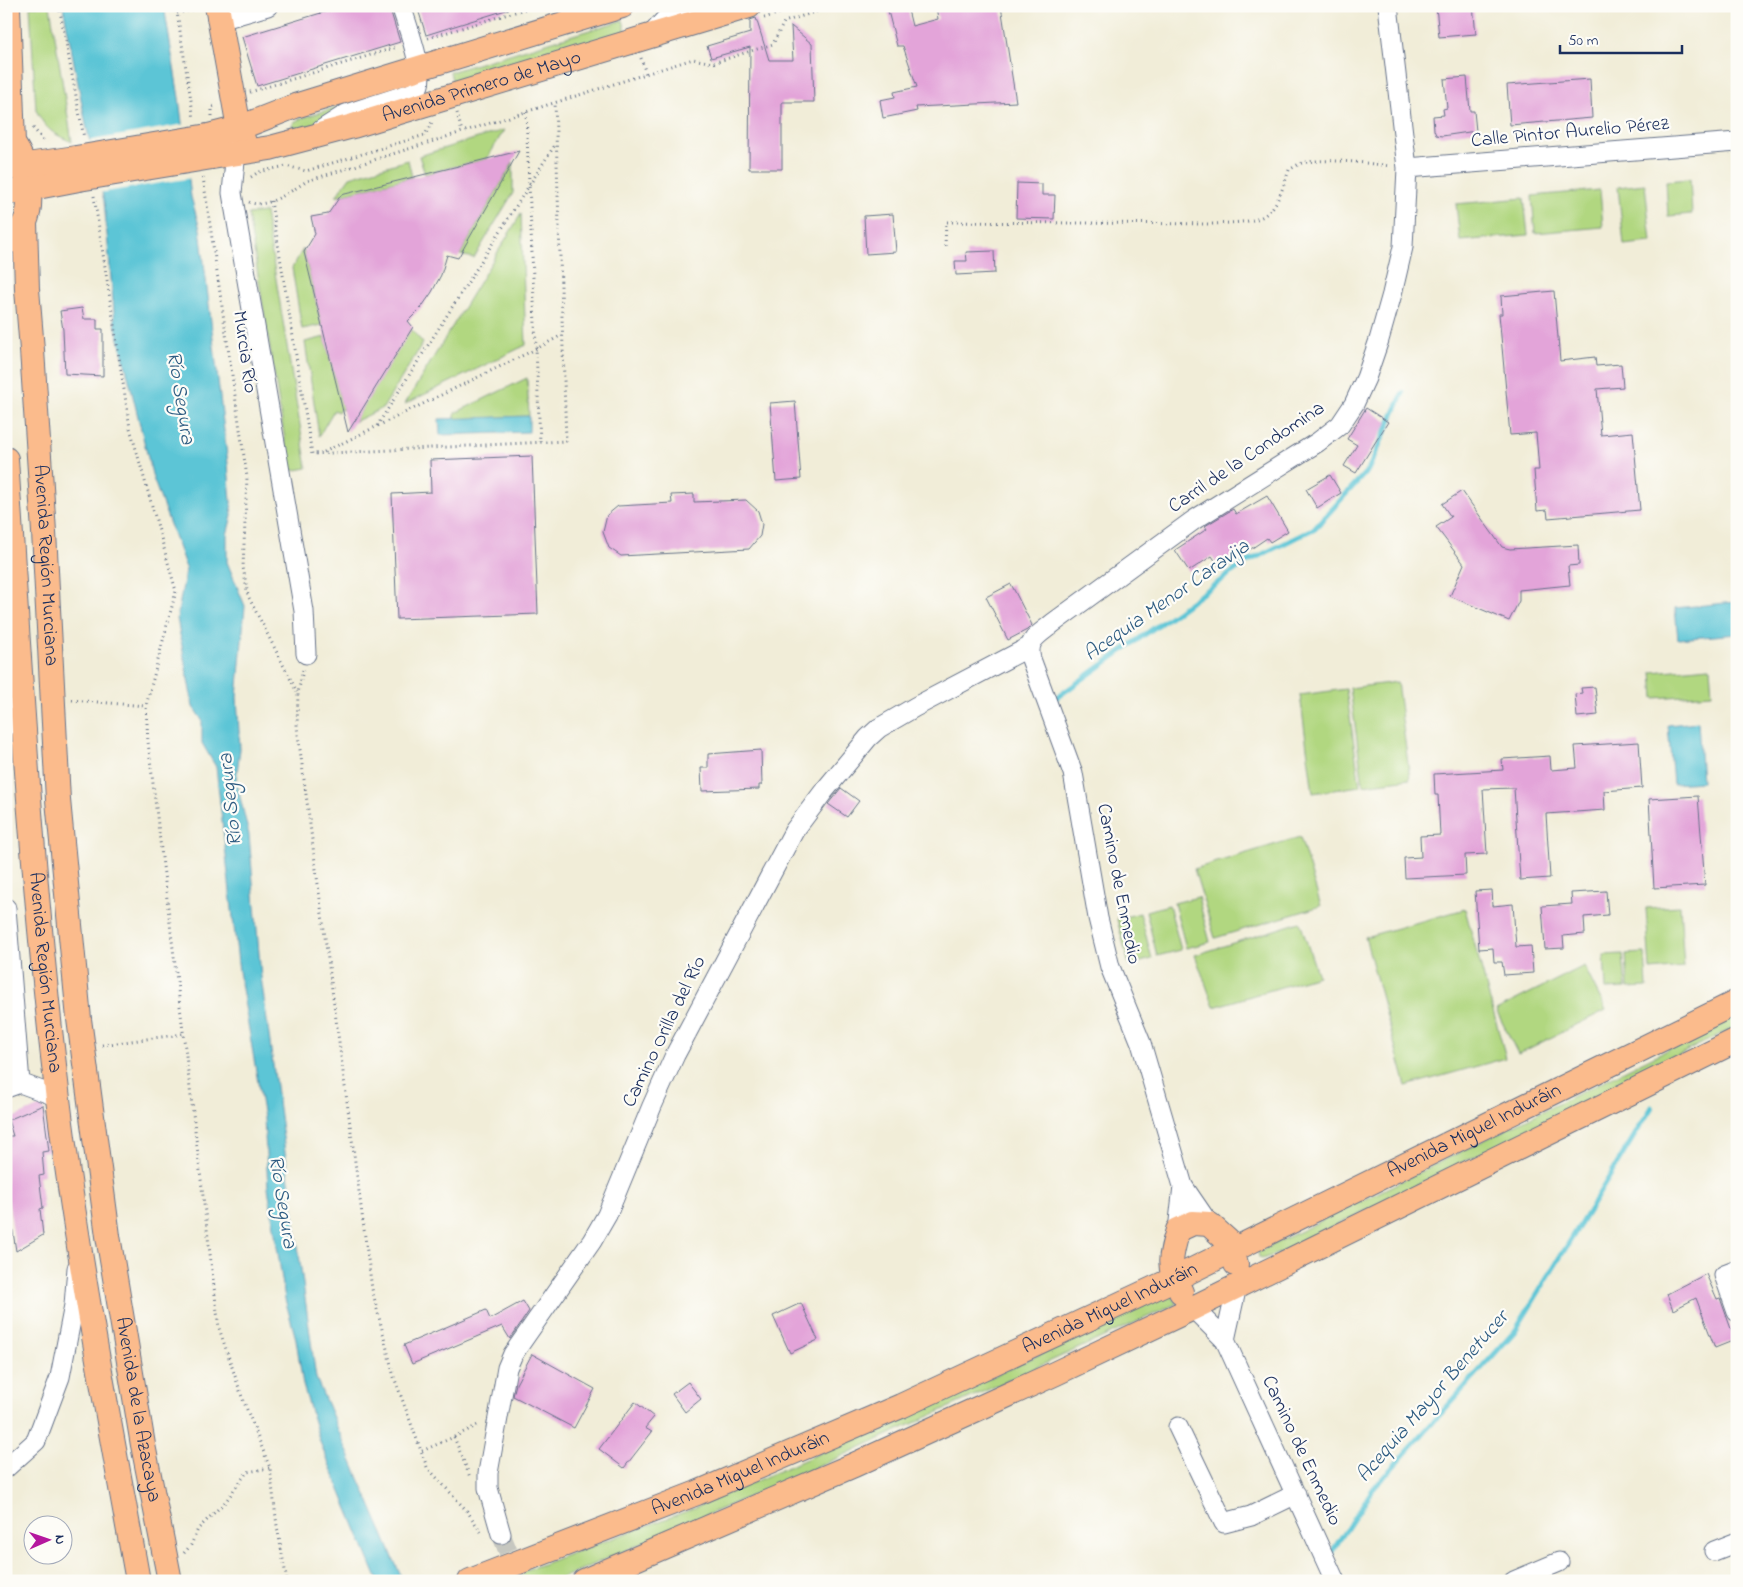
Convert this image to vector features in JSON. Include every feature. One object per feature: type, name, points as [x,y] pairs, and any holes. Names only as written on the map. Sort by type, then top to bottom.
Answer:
[{"type":"main road","points":[[8,6],[10,140]]},
{"type":"main road","name":"Avenida Primero de Mayo","points":[[206,144],[238,128],[295,106],[622,6]]},
{"type":"main road","name":"Avenida Primero de Mayo","points":[[206,144],[247,152],[306,139],[435,102],[748,6]]},
{"type":"main road","points":[[211,12],[233,99],[238,128],[246,145],[251,149],[247,152]]},
{"type":"main road","name":"Avenida Región Murciana","points":[[10,140],[17,191],[28,209],[25,222],[26,289],[43,513],[52,699],[63,862],[82,1047],[108,1236]]},
{"type":"main road","points":[[17,191],[83,167],[206,144]]},
{"type":"main road","points":[[15,167],[83,167]]},
{"type":"main road","points":[[6,243],[14,237],[25,222]]},
{"type":"main road","name":"Avenida Región Murciana","points":[[6,459],[14,681],[58,1097],[80,1242]]},
{"type":"main road","name":"Avenida Miguel Induráin","points":[[470,1581],[697,1493],[910,1402],[1174,1279],[1737,1002]]},
{"type":"main road","name":"Avenida Miguel Induráin","points":[[584,1581],[854,1465],[1193,1308],[1737,1040]]},
{"type":"main road","points":[[1193,1308],[1183,1296],[1174,1279],[1170,1256],[1178,1230],[1193,1223],[1209,1224],[1229,1242],[1236,1267],[1237,1286]]},
{"type":"main road","name":"Avenida de la Azacaya","points":[[108,1236],[143,1445],[170,1581]]},
{"type":"main road","name":"Avenida de la Azacaya","points":[[80,1242],[117,1469],[138,1581]]},
{"type":"street","points":[[211,12],[268,6]]},
{"type":"street","points":[[306,139],[346,114],[418,88],[420,81],[419,68],[401,6]]},
{"type":"street","points":[[649,37],[668,16],[695,6]]},
{"type":"street","name":"Carril de la Condomina","points":[[1029,647],[1034,638],[1053,623],[1194,520],[1318,442],[1340,425],[1354,404],[1366,378],[1392,294],[1403,247],[1408,168],[1388,6]]},
{"type":"street","name":"Calle Pintor Aurelio Pérez","points":[[1408,168],[1737,142]]},
{"type":"street","points":[[247,152],[232,193],[304,610],[306,654]]},
{"type":"street","name":"Camino de Enmedio","points":[[1029,647],[1031,659],[1073,773],[1098,918],[1110,966],[1141,1043],[1183,1186]]},
{"type":"street","name":"Camino Orilla del Río","points":[[493,1536],[488,1473],[507,1368],[513,1354],[592,1241],[607,1215],[675,1056],[794,831],[824,791],[878,728],[1029,647]]},
{"type":"street","points":[[6,726],[14,681]]},
{"type":"street","points":[[7,920],[13,1086],[58,1097]]},
{"type":"street","points":[[1183,1186],[1209,1224]]},
{"type":"street","points":[[1178,1230],[1183,1186]]},
{"type":"street","name":"Avenida Región Murciana","points":[[6,1468],[36,1440],[60,1377],[74,1305],[80,1242]]},
{"type":"street","points":[[1737,1270],[1724,1275],[1737,1312]]},
{"type":"street","points":[[1225,1340],[1237,1286]]},
{"type":"street","name":"Camino de Enmedio","points":[[1193,1308],[1225,1340],[1335,1581]]},
{"type":"street","points":[[1178,1427],[1224,1523],[1251,1516],[1296,1494]]},
{"type":"street","points":[[1714,1551],[1737,1542]]},
{"type":"street","points":[[1514,1581],[1559,1562]]},
{"type":"path","points":[[59,6],[83,167],[130,428],[176,591],[146,706],[148,742],[220,1328],[242,1397],[270,1468],[277,1526],[287,1581]]},
{"type":"path","name":"Murcia Río","points":[[176,6],[206,144],[247,477],[243,567],[248,596],[298,693]]},
{"type":"path","points":[[206,144],[209,122],[212,120],[212,107],[262,88],[535,6]]},
{"type":"path","points":[[232,193],[255,204],[272,201],[307,181],[555,102],[693,59],[713,63],[773,44],[784,22],[824,9],[840,6]]},
{"type":"path","points":[[177,13],[211,12]]},
{"type":"path","points":[[272,201],[312,454],[566,441],[555,102]]},
{"type":"path","points":[[526,112],[540,442]]},
{"type":"path","points":[[378,426],[556,143]]},
{"type":"path","points":[[945,246],[946,222],[1242,223],[1263,218],[1273,210],[1282,192],[1289,170],[1300,164],[1366,162],[1408,168]]},
{"type":"path","points":[[322,453],[562,335]]},
{"type":"path","points":[[306,654],[298,693],[297,727],[372,1289],[394,1377],[428,1467],[467,1511],[493,1536]]},
{"type":"path","points":[[52,699],[146,706]]},
{"type":"path","points":[[82,1047],[183,1034]]},
{"type":"path","points":[[422,1451],[498,1417]]},
{"type":"path","points":[[454,1437],[457,1445]]},
{"type":"path","points":[[181,1556],[191,1545],[198,1529],[226,1501],[247,1472],[270,1468]]},
{"type":"green space","points":[[30,6],[50,6],[72,142],[50,130],[36,110]]},
{"type":"green space","points":[[623,20],[626,32],[453,84],[450,72]]},
{"type":"green space","points":[[401,87],[328,120],[300,128],[292,126],[294,122],[302,118]]},
{"type":"green space","points":[[504,130],[487,159],[425,174],[419,156]]},
{"type":"green space","points":[[408,160],[412,177],[336,196],[350,177]]},
{"type":"green space","points":[[513,162],[513,193],[474,258],[460,255]]},
{"type":"green space","points":[[1690,179],[1692,214],[1668,216],[1666,181]]},
{"type":"green space","points":[[1645,184],[1651,242],[1624,245],[1618,187]]},
{"type":"green space","points":[[1600,190],[1603,227],[1535,233],[1532,196]]},
{"type":"green space","points":[[1524,198],[1528,235],[1460,241],[1456,204]]},
{"type":"green space","points":[[265,212],[307,468],[290,471],[248,214]]},
{"type":"green space","points":[[521,214],[526,345],[405,404]]},
{"type":"green space","points":[[303,249],[322,325],[302,329],[292,268]]},
{"type":"green space","points":[[411,329],[423,343],[383,408],[354,422]]},
{"type":"green space","points":[[325,337],[343,410],[340,409],[338,412],[334,410],[319,436],[305,342]]},
{"type":"green space","points":[[527,378],[529,416],[455,419],[455,413]]},
{"type":"green space","points":[[1710,667],[1712,694],[1654,698],[1652,672]]},
{"type":"green space","points":[[1397,682],[1410,779],[1363,785],[1350,688]]},
{"type":"green space","points":[[1346,689],[1360,786],[1313,793],[1300,695]]},
{"type":"green space","points":[[1300,837],[1321,906],[1215,938],[1194,869]]},
{"type":"green space","points":[[1198,897],[1210,942],[1186,948],[1174,903]]},
{"type":"green space","points":[[1169,905],[1181,950],[1157,956],[1146,911]]},
{"type":"green space","points":[[1680,906],[1684,967],[1650,970],[1646,908]]},
{"type":"green space","points":[[1465,909],[1506,1058],[1406,1086],[1365,937]]},
{"type":"green space","points":[[1140,913],[1152,959],[1129,965],[1117,919]]},
{"type":"green space","points":[[1300,922],[1318,976],[1214,1007],[1195,955]]},
{"type":"green space","points":[[1645,953],[1647,987],[1628,988],[1626,954]]},
{"type":"green space","points":[[1623,954],[1626,988],[1606,989],[1604,955]]},
{"type":"green space","points":[[1584,966],[1606,1010],[1518,1054],[1496,1010]]},
{"type":"green space","points":[[1737,1015],[1737,1026],[1280,1253],[1262,1259],[1259,1257],[1258,1252]]},
{"type":"green space","points":[[1171,1292],[1176,1304],[833,1460],[555,1581],[512,1581],[510,1576],[687,1511],[960,1392]]},
{"type":"water","name":"Río Segura","points":[[63,6],[164,6],[179,98],[191,197],[200,229],[228,464],[232,515],[227,535],[227,562],[245,606],[237,697],[240,749],[236,780],[249,835],[261,977],[316,1378],[403,1581],[378,1581],[320,1442],[303,1385],[296,1339],[285,1299],[268,1187],[264,1118],[239,971],[216,767],[202,743],[202,720],[193,707],[177,618],[186,568],[153,478],[115,323],[104,201],[86,125]]},
{"type":"water","points":[[529,416],[529,432],[440,435],[439,419]]},
{"type":"water","points":[[1736,602],[1737,634],[1678,639],[1675,608]]},
{"type":"water","points":[[1698,722],[1702,782],[1673,784],[1668,725]]},
{"type":"pier","points":[[185,124],[192,178],[99,193],[87,141]]},
{"type":"building","points":[[344,6],[389,6],[400,42],[257,86],[242,37]]},
{"type":"building","points":[[417,6],[508,6],[509,9],[426,35]]},
{"type":"building","points":[[907,6],[912,26],[938,19],[936,6],[1001,6],[1016,102],[916,107],[917,111],[883,118],[880,100],[895,97],[894,92],[917,87],[903,46],[897,46],[888,11]]},
{"type":"building","points":[[1436,6],[1473,6],[1476,34],[1439,37]]},
{"type":"building","points":[[756,18],[769,60],[793,60],[791,26],[812,44],[814,102],[782,102],[782,169],[749,169],[750,47],[711,58],[707,46],[750,33],[750,20]]},
{"type":"building","points":[[1467,77],[1470,111],[1474,111],[1476,131],[1442,136],[1436,135],[1433,116],[1444,115],[1443,109],[1447,108],[1444,79]]},
{"type":"building","points":[[1590,79],[1592,118],[1510,125],[1507,85]]},
{"type":"building","points":[[519,151],[458,258],[447,255],[441,275],[432,292],[421,308],[408,321],[413,327],[348,432],[304,252],[315,234],[311,217],[328,214],[341,195]]},
{"type":"building","points":[[1017,183],[1042,184],[1042,195],[1055,195],[1054,219],[1016,218]]},
{"type":"building","points":[[893,214],[896,252],[866,254],[864,216]]},
{"type":"building","points":[[994,251],[995,273],[956,275],[955,261],[967,261],[966,252]]},
{"type":"building","points":[[1554,291],[1560,361],[1595,357],[1596,366],[1621,364],[1623,387],[1597,389],[1601,435],[1633,432],[1640,510],[1548,518],[1547,510],[1537,511],[1534,470],[1539,470],[1536,433],[1510,435],[1499,314],[1502,314],[1501,296]]},
{"type":"building","points":[[82,308],[84,319],[97,319],[97,329],[103,329],[103,376],[65,374],[60,311]]},
{"type":"building","points":[[795,401],[801,479],[776,481],[770,403]]},
{"type":"building","points":[[1366,408],[1388,422],[1356,473],[1344,466],[1357,445],[1347,439]]},
{"type":"building","points":[[532,456],[538,614],[397,619],[392,494],[431,492],[430,460]]},
{"type":"building","points":[[1330,475],[1341,493],[1317,508],[1306,489]]},
{"type":"building","points":[[1462,491],[1502,547],[1510,549],[1578,545],[1579,565],[1568,566],[1570,585],[1519,590],[1519,601],[1509,621],[1450,596],[1464,564],[1436,527],[1451,517],[1442,504]]},
{"type":"building","points":[[694,494],[694,502],[746,500],[758,511],[762,524],[760,536],[749,549],[621,556],[609,548],[603,532],[607,515],[618,506],[672,503],[671,495]]},
{"type":"building","points":[[1267,496],[1288,531],[1270,542],[1267,538],[1221,569],[1212,556],[1189,571],[1175,550],[1207,529],[1205,526],[1233,509],[1236,514]]},
{"type":"building","points":[[1011,584],[1032,625],[1027,630],[1008,640],[986,597]]},
{"type":"building","points":[[1595,687],[1598,715],[1577,717],[1575,694],[1582,693],[1581,688]]},
{"type":"building","points":[[1639,742],[1642,788],[1604,791],[1605,810],[1546,814],[1550,878],[1520,880],[1514,788],[1483,789],[1487,854],[1465,855],[1466,875],[1405,878],[1404,858],[1421,857],[1420,836],[1440,835],[1438,795],[1435,795],[1434,774],[1503,770],[1502,759],[1550,756],[1551,770],[1577,768],[1575,746]]},
{"type":"building","points":[[761,750],[762,785],[759,785],[759,789],[702,791],[701,768],[708,768],[708,754]]},
{"type":"building","points":[[841,788],[859,801],[847,817],[828,804]]},
{"type":"building","points":[[1698,796],[1705,885],[1654,888],[1649,799]]},
{"type":"building","points":[[1492,890],[1493,906],[1513,904],[1516,947],[1531,946],[1533,973],[1504,975],[1502,962],[1494,962],[1493,948],[1479,949],[1475,891]]},
{"type":"building","points":[[1606,891],[1608,915],[1584,917],[1585,934],[1563,936],[1564,948],[1545,949],[1542,906],[1572,904],[1571,893]]},
{"type":"building","points":[[43,1105],[49,1151],[42,1152],[44,1175],[39,1176],[43,1208],[40,1209],[43,1235],[16,1251],[6,1186],[6,1136],[13,1136],[8,1120]]},
{"type":"building","points":[[1706,1274],[1717,1299],[1720,1298],[1735,1340],[1715,1348],[1696,1298],[1673,1310],[1667,1294]]},
{"type":"building","points":[[523,1301],[529,1311],[510,1339],[502,1326],[412,1364],[404,1345],[486,1310],[490,1319]]},
{"type":"building","points":[[801,1303],[818,1340],[790,1353],[773,1316]]},
{"type":"building","points":[[532,1354],[595,1389],[574,1428],[513,1396],[516,1384]]},
{"type":"building","points":[[688,1382],[701,1399],[685,1412],[672,1394]]},
{"type":"building","points":[[635,1402],[654,1417],[645,1428],[652,1432],[624,1468],[599,1449]]},
{"type":"waterway","name":"Acequia Menor Caravija","points":[[1056,698],[1245,563],[1315,528],[1368,470],[1403,393]]},
{"type":"waterway","name":"Acequia Mayor Benetucer","points":[[1331,1553],[1373,1489],[1515,1331],[1652,1107]]},
{"type":"tunnel","points":[[501,1534],[520,1581]]}]
